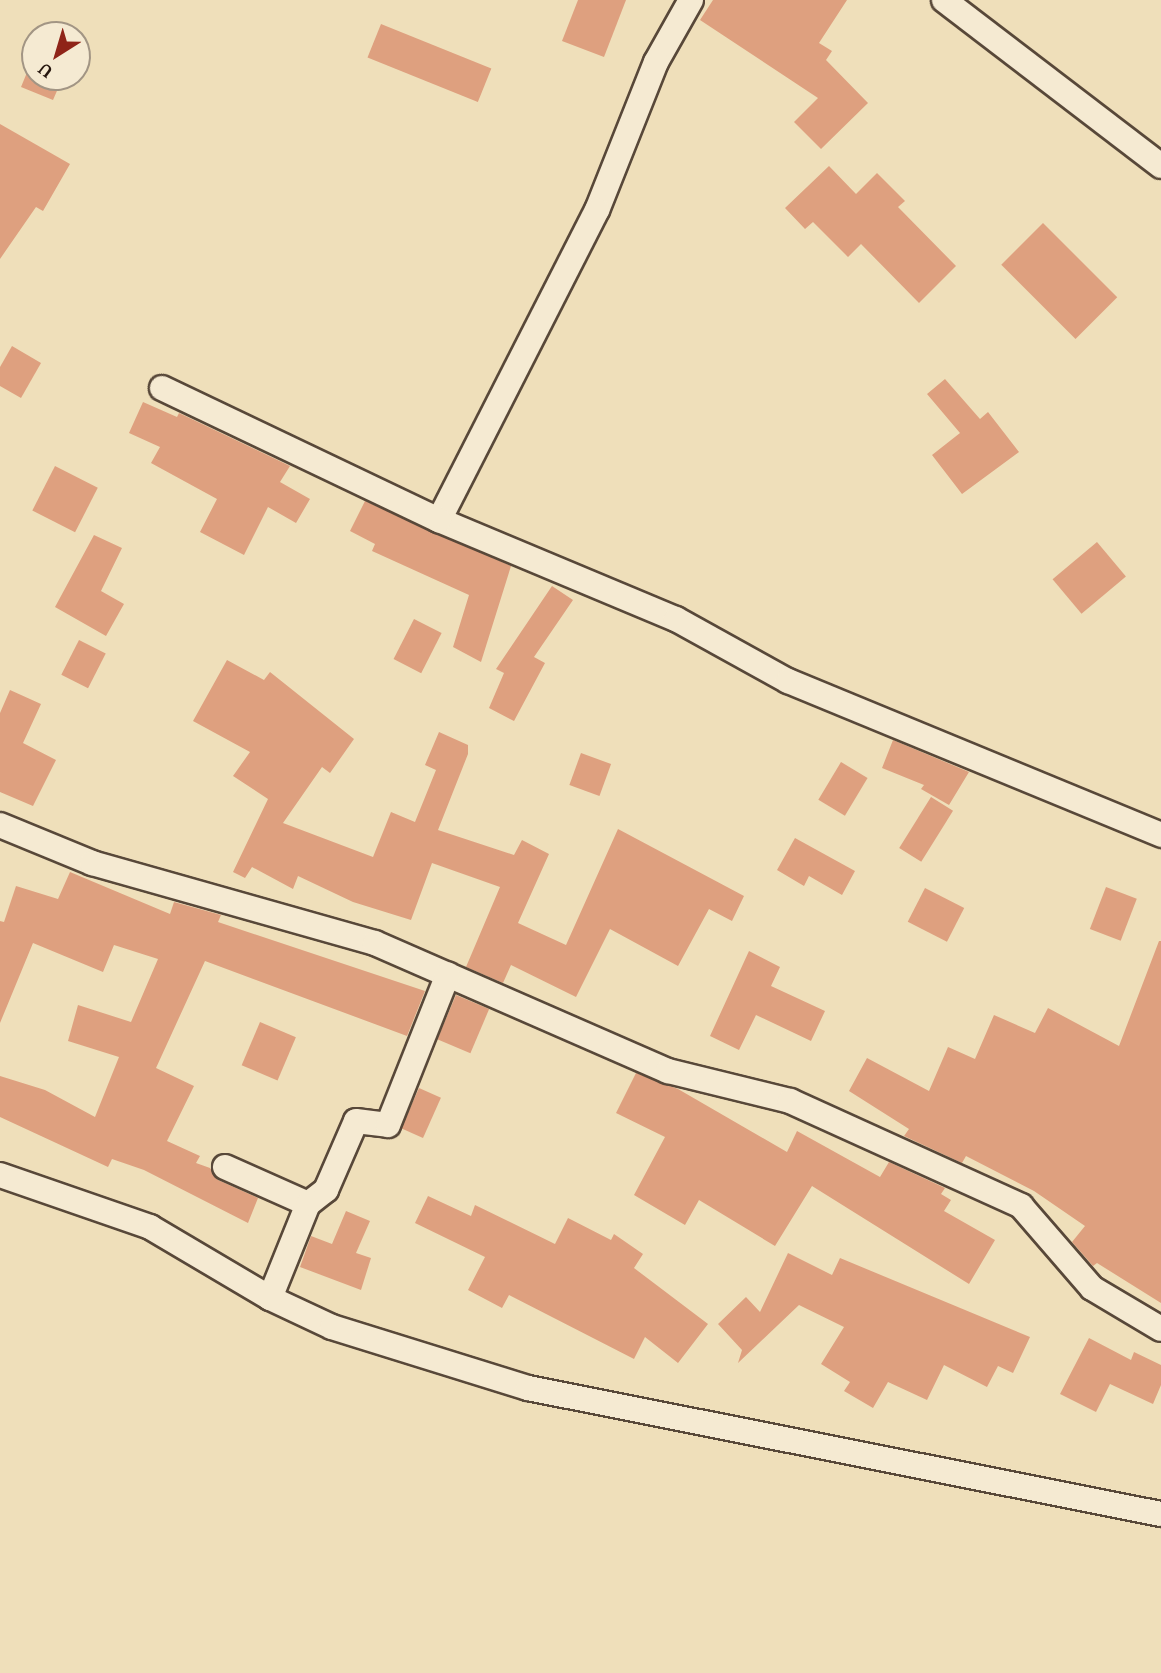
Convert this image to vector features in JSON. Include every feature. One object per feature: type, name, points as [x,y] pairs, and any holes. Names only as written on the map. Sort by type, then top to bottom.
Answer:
[{"type":"street","points":[[439,520],[597,210],[656,62],[691,0]]},
{"type":"street","points":[[944,0],[1161,166]]},
{"type":"street","points":[[162,388],[439,520],[676,619],[788,681],[1161,835]]},
{"type":"street","points":[[0,825],[92,863],[375,943],[668,1070],[790,1101],[1021,1206],[1092,1288],[1161,1329]]},
{"type":"street","points":[[270,1298],[308,1205],[326,1190],[356,1121],[388,1125],[448,974]]},
{"type":"street","points":[[225,1167],[308,1205]]},
{"type":"street","points":[[0,1175],[150,1227],[270,1298],[332,1327],[528,1388],[1161,1514]]},
{"type":"building","points":[[578,0],[626,0],[604,57],[562,41]]},
{"type":"building","points":[[713,0],[847,0],[819,43],[832,51],[826,60],[868,103],[821,149],[794,122],[818,98],[700,20]]},
{"type":"building","points":[[381,24],[491,69],[478,102],[368,57]]},
{"type":"building","points":[[31,91],[57,91],[53,100]]},
{"type":"building","points":[[0,124],[70,164],[43,211],[36,207],[0,259]]},
{"type":"building","points":[[829,166],[856,194],[877,173],[905,201],[898,207],[956,266],[919,303],[861,244],[848,257],[813,222],[805,229],[785,208]]},
{"type":"building","points":[[1043,223],[1117,297],[1076,339],[1001,265]]},
{"type":"building","points":[[12,346],[41,363],[21,398],[0,386],[0,367]]},
{"type":"building","points":[[945,379],[980,419],[988,412],[1019,452],[962,494],[932,455],[960,433],[927,394]]},
{"type":"building","points":[[143,402],[177,417],[179,413],[290,466],[280,482],[310,499],[296,523],[268,507],[244,555],[200,532],[217,499],[151,463],[160,447],[129,433]]},
{"type":"building","points":[[55,466],[98,488],[75,532],[32,511]]},
{"type":"building","points":[[365,501],[511,566],[481,662],[453,647],[469,595],[372,551],[375,544],[350,531]]},
{"type":"building","points":[[94,535],[122,548],[101,591],[124,604],[106,636],[55,607]]},
{"type":"building","points":[[1097,542],[1126,576],[1081,614],[1053,579]]},
{"type":"building","points":[[552,586],[573,600],[534,657],[545,663],[514,721],[489,708],[504,673],[496,669]]},
{"type":"building","points":[[414,619],[442,633],[421,673],[394,659]]},
{"type":"building","points":[[79,640],[106,654],[88,688],[61,675]]},
{"type":"building","points":[[227,660],[264,680],[270,672],[354,739],[330,773],[322,767],[283,823],[373,857],[391,812],[415,822],[436,770],[425,765],[439,732],[468,745],[468,754],[438,830],[514,855],[522,840],[549,854],[518,923],[566,945],[618,829],[744,896],[732,921],[709,909],[678,966],[610,929],[576,997],[511,965],[503,983],[466,967],[500,887],[432,863],[411,920],[353,902],[298,876],[293,889],[252,867],[245,878],[233,872],[268,799],[233,776],[250,752],[193,721]]},
{"type":"building","points":[[10,690],[41,704],[23,743],[56,760],[33,806],[0,792],[0,713]]},
{"type":"building","points":[[893,740],[969,772],[949,805],[921,789],[924,785],[882,768]]},
{"type":"building","points":[[581,753],[611,764],[599,796],[569,785]]},
{"type":"building","points":[[841,762],[868,778],[845,816],[818,800]]},
{"type":"building","points":[[931,797],[953,811],[921,862],[899,848]]},
{"type":"building","points":[[795,838],[855,871],[842,895],[809,876],[804,886],[777,870]]},
{"type":"building","points":[[70,872],[170,914],[174,902],[221,915],[218,922],[425,991],[407,1036],[205,961],[156,1068],[194,1086],[167,1141],[200,1156],[196,1163],[210,1168],[218,1180],[258,1198],[248,1223],[144,1170],[112,1159],[108,1167],[0,1117],[0,1076],[45,1090],[95,1117],[119,1057],[68,1041],[78,1005],[131,1022],[158,959],[114,945],[103,972],[33,943],[0,1023],[0,921],[4,922],[16,886],[58,899]]},
{"type":"building","points":[[1106,887],[1137,899],[1121,941],[1090,929]]},
{"type":"building","points":[[925,888],[964,908],[947,942],[908,922]]},
{"type":"building","points":[[1159,941],[1161,1303],[1097,1263],[1093,1266],[1072,1242],[1085,1226],[1034,1191],[966,1156],[962,1163],[904,1136],[909,1129],[849,1091],[867,1058],[929,1091],[948,1047],[975,1059],[994,1015],[1035,1033],[1048,1008],[1119,1046]]},
{"type":"building","points":[[749,951],[780,967],[771,986],[825,1011],[811,1041],[756,1015],[739,1050],[710,1036]]},
{"type":"building","points":[[456,995],[489,1009],[470,1053],[437,1039]]},
{"type":"building","points":[[260,1022],[296,1037],[278,1081],[242,1065]]},
{"type":"building","points":[[636,1073],[678,1089],[787,1152],[797,1131],[880,1177],[889,1162],[945,1188],[941,1194],[951,1200],[944,1211],[995,1240],[969,1284],[812,1186],[775,1246],[699,1200],[685,1225],[634,1195],[665,1137],[616,1113]]},
{"type":"building","points":[[419,1088],[441,1098],[423,1138],[401,1128]]},
{"type":"building","points":[[428,1196],[471,1216],[475,1205],[555,1244],[568,1218],[611,1240],[614,1234],[643,1254],[634,1268],[708,1324],[678,1363],[645,1337],[634,1359],[509,1295],[502,1308],[468,1290],[485,1257],[415,1223]]},
{"type":"building","points":[[346,1211],[370,1221],[356,1253],[371,1258],[361,1290],[300,1267],[311,1236],[332,1244]]},
{"type":"building","points":[[788,1253],[832,1275],[840,1258],[1030,1337],[1013,1373],[998,1366],[987,1387],[944,1365],[927,1400],[888,1382],[873,1408],[844,1391],[850,1382],[821,1364],[844,1327],[799,1305],[738,1363],[742,1350],[718,1324],[746,1297],[760,1312]]},
{"type":"building","points":[[1089,1338],[1131,1360],[1134,1352],[1161,1365],[1161,1385],[1153,1404],[1110,1384],[1096,1412],[1060,1394]]}]
